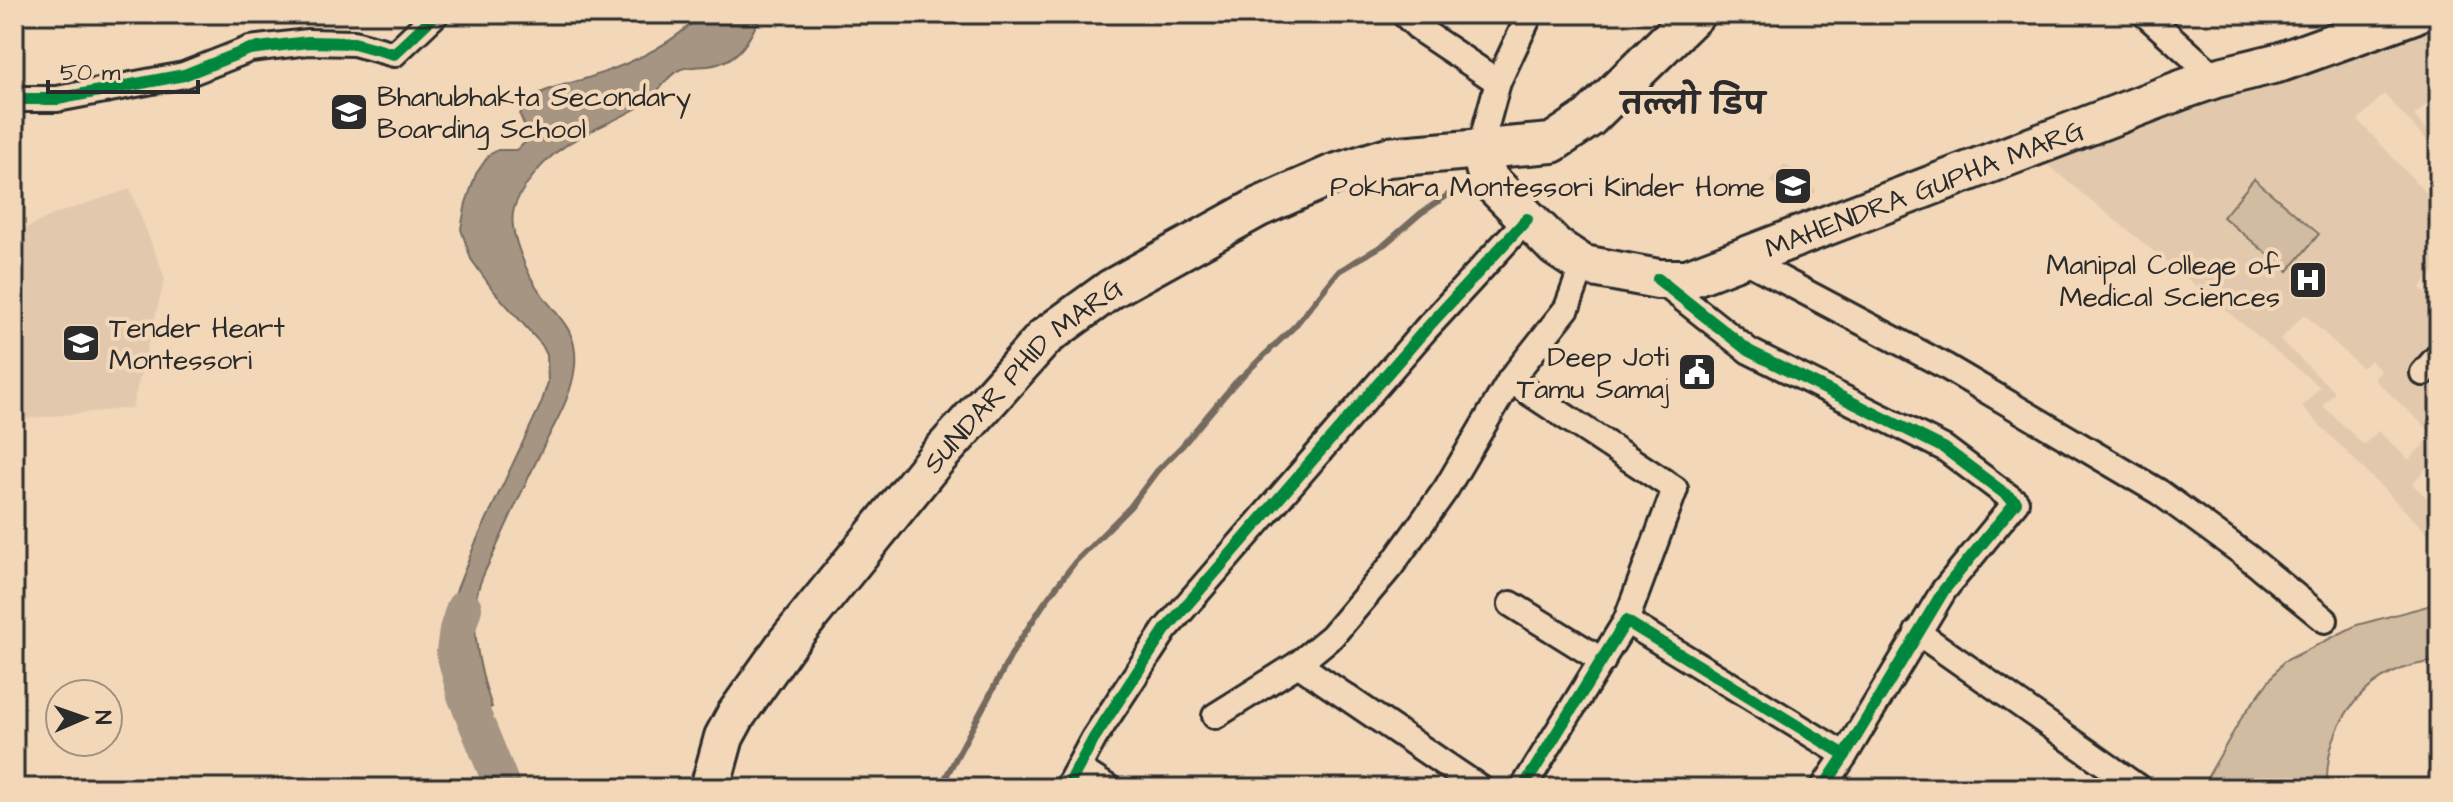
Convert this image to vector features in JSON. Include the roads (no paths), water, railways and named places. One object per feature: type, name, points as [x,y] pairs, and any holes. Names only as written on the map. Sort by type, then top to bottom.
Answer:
[{"type":"main road","name":"SUNDAR PHID MARG","points":[[710,788],[724,737],[787,643],[935,460],[1045,337],[1111,289],[1271,201],[1334,174],[1388,157],[1552,143],[1589,118],[1695,14]]},
{"type":"main road","name":"MAHENDRA GUPHA MARG","points":[[1480,148],[1488,179],[1556,247],[1583,265],[1658,279],[1687,279],[2216,78],[2281,62],[2414,14]]},
{"type":"street","points":[[14,99],[57,99],[184,75],[250,49],[308,42],[354,43],[394,54],[436,14]]},
{"type":"street","points":[[1404,14],[1422,31],[1498,82]]},
{"type":"street","points":[[1480,148],[1498,82],[1530,14]]},
{"type":"street","points":[[2145,14],[2216,78]]},
{"type":"street","points":[[1109,788],[1072,778],[1094,738],[1165,630],[1425,330],[1527,219]]},
{"type":"street","points":[[1743,259],[1945,366],[2159,492],[2248,557],[2325,620]]},
{"type":"street","points":[[1215,716],[1298,664],[1332,636],[1391,566],[1446,489],[1510,380],[1567,308],[1583,265]]},
{"type":"street","points":[[1658,279],[1749,351],[1944,448],[2016,502],[1944,590],[1823,788]]},
{"type":"street","points":[[1510,380],[1675,489],[1626,621],[1526,786]]},
{"type":"street","points":[[1511,604],[1603,661]]},
{"type":"street","points":[[1626,621],[1845,755]]},
{"type":"street","points":[[1917,632],[2139,788]]},
{"type":"street","points":[[1298,664],[1480,788]]},
{"type":"waterway","points":[[940,788],[1015,648],[1075,562],[1130,507],[1157,471],[1235,383],[1295,326],[1339,271],[1385,244],[1421,213],[1460,187]]},
{"type":"waterway","points":[[464,608],[454,652],[465,695],[503,788]]},
{"type":"place","name":"Bhanubhakta Secondary Boarding School","points":[[349,112]]},
{"type":"place","name":"Pokhara Montessori Kinder Home","points":[[1793,186]]},
{"type":"place","name":"Manipal College of Medical Sciences","points":[[2308,280]]},
{"type":"place","name":"Tender Heart Montessori","points":[[81,343]]},
{"type":"place","name":"Deep Joti Tamu Samaj","points":[[1697,372]]},
{"type":"district","name":"तल्लो डिप","points":[[1693,104]]}]
